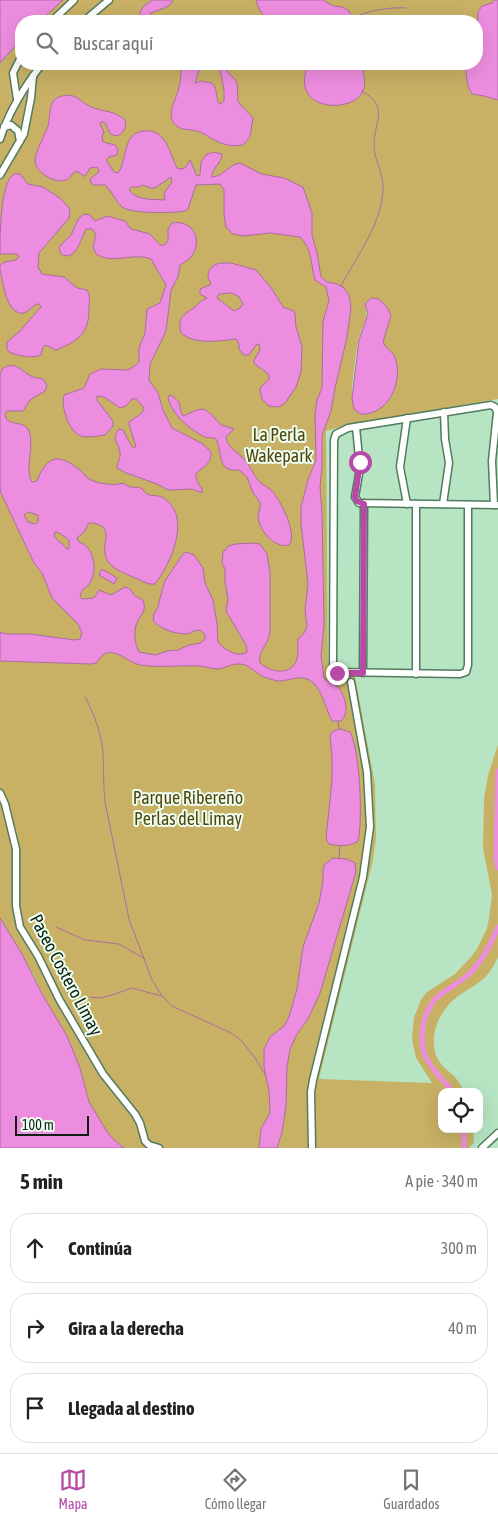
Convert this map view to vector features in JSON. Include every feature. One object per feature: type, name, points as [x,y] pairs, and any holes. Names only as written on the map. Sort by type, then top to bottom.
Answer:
[{"type":"street","points":[[58,15],[74,0]]},
{"type":"street","points":[[91,15],[109,0]]},
{"type":"street","points":[[15,69],[13,73],[17,99]]},
{"type":"street","points":[[0,139],[17,99],[38,70]]},
{"type":"street","points":[[0,175],[24,134],[33,76]]},
{"type":"street","points":[[4,126],[11,125],[15,127],[20,141]]},
{"type":"street","points":[[356,427],[360,468],[355,497],[357,501],[364,504],[496,505],[492,461],[496,409],[489,404],[356,427],[338,432],[334,440],[334,670],[339,673],[416,674],[462,674],[467,670],[468,505]]},
{"type":"street","points":[[443,504],[450,463],[445,440],[444,412]]},
{"type":"street","points":[[407,418],[400,467],[407,504]]},
{"type":"street","points":[[363,673],[364,504]]},
{"type":"street","points":[[416,504],[416,674]]},
{"type":"street","points":[[312,1148],[313,1080],[363,877],[370,827],[367,772],[351,682]]},
{"type":"street","name":"Paseo Costero Limay","points":[[0,793],[5,804],[15,844],[17,869],[16,906],[20,927],[103,1074],[137,1117],[145,1141],[159,1148]]},
{"type":"street","points":[[482,1148],[498,1133]]},
{"type":"green space","points":[[63,0],[256,0],[264,15],[47,15]]},
{"type":"green space","points":[[323,0],[494,0],[492,3],[481,8],[479,15],[351,15],[346,10]]},
{"type":"green space","name":"Parque Ribereño Perlas del Limay","points":[[15,47],[15,70],[306,70],[304,84],[309,95],[324,103],[334,104],[343,104],[359,97],[364,88],[363,70],[466,70],[470,92],[498,100],[498,399],[347,425],[326,431],[328,676],[355,676],[375,784],[376,838],[373,860],[319,1079],[432,1083],[416,1058],[412,1039],[414,1017],[422,998],[427,992],[455,974],[470,958],[477,949],[487,928],[492,895],[483,848],[484,798],[488,776],[498,744],[498,957],[485,978],[457,997],[446,1008],[435,1030],[434,1038],[434,1047],[438,1059],[462,1088],[438,1088],[438,1133],[473,1133],[474,1143],[469,1148],[124,1148],[112,1138],[89,1102],[72,1048],[33,974],[0,918],[0,63]],"holes":[[[382,301],[391,315],[383,342],[395,357],[397,369],[395,386],[388,400],[376,411],[368,414],[359,414],[353,401],[352,390],[359,337],[367,315],[365,307]]]},
{"type":"shaded area","points":[[0,0],[63,0],[47,15],[15,15],[15,47],[0,63]]},
{"type":"shaded area","points":[[153,0],[173,0],[169,6],[151,13],[150,15],[140,15],[142,8]]},
{"type":"shaded area","points":[[256,0],[323,0],[333,6],[342,7],[349,11],[351,15],[264,15]]},
{"type":"shaded area","points":[[494,0],[498,0],[498,100],[472,94],[467,83],[466,72],[466,70],[483,70],[483,15],[478,15],[478,12],[482,6],[492,3]]},
{"type":"shaded area","points":[[181,70],[199,70],[195,83],[201,81],[212,83],[220,104],[224,101],[220,70],[226,70],[237,82],[238,102],[253,118],[250,137],[243,145],[232,146],[213,140],[200,132],[178,127],[174,123],[171,113],[180,84]]},
{"type":"shaded area","points":[[306,70],[363,70],[365,84],[359,97],[352,101],[345,104],[328,105],[320,103],[308,94],[304,79]]},
{"type":"shaded area","points":[[69,95],[91,107],[113,113],[125,120],[124,130],[117,135],[111,134],[105,123],[101,122],[100,124],[104,132],[103,142],[115,145],[118,150],[117,155],[106,160],[114,172],[118,173],[120,170],[132,136],[143,131],[151,131],[157,133],[166,142],[177,168],[185,168],[190,160],[197,176],[200,175],[201,162],[206,155],[213,152],[222,154],[222,157],[213,171],[212,177],[220,175],[232,166],[240,163],[261,174],[284,178],[303,187],[312,213],[312,235],[321,277],[327,282],[344,288],[349,295],[351,308],[347,337],[331,411],[322,435],[320,487],[324,624],[321,656],[324,678],[338,687],[343,695],[346,709],[344,718],[341,721],[332,721],[320,691],[307,679],[299,678],[277,681],[263,676],[242,664],[233,664],[217,669],[198,666],[148,666],[137,664],[112,653],[103,655],[96,663],[91,664],[0,661],[0,632],[75,640],[80,639],[82,633],[78,624],[52,598],[42,573],[34,563],[1,493],[0,376],[2,369],[11,366],[18,367],[32,377],[43,379],[47,385],[45,391],[30,400],[23,411],[7,411],[5,414],[9,421],[27,427],[29,431],[31,443],[29,471],[32,482],[37,481],[40,473],[48,463],[58,459],[64,460],[93,481],[111,484],[123,483],[130,487],[140,487],[147,494],[163,497],[173,507],[178,529],[176,541],[167,565],[155,584],[149,584],[121,572],[108,562],[105,551],[106,535],[102,526],[89,523],[84,532],[77,538],[79,542],[88,548],[94,564],[93,576],[82,592],[80,597],[82,599],[94,598],[99,590],[111,595],[125,587],[143,600],[144,610],[135,630],[139,652],[156,655],[200,643],[205,639],[205,635],[200,630],[187,634],[177,633],[163,628],[153,620],[165,581],[186,552],[194,555],[203,568],[205,583],[213,600],[218,642],[235,654],[247,652],[246,645],[226,611],[228,599],[225,569],[222,563],[223,552],[229,546],[235,544],[260,544],[267,554],[270,573],[270,632],[260,655],[260,663],[275,671],[291,668],[297,659],[298,639],[304,633],[307,626],[305,610],[308,584],[301,524],[301,507],[308,480],[316,460],[315,415],[317,400],[322,388],[323,321],[329,301],[326,287],[315,280],[307,246],[300,237],[270,233],[244,236],[233,234],[226,227],[224,190],[220,184],[196,185],[188,209],[185,211],[143,212],[122,207],[105,185],[93,185],[90,181],[99,171],[97,167],[90,168],[85,176],[79,172],[74,172],[69,179],[62,181],[47,177],[36,166],[36,154],[48,126],[52,103],[61,96]],"holes":[[[171,177],[172,182],[164,193],[165,200],[141,198],[132,194],[129,190],[131,187],[143,185],[155,188]],[[28,512],[38,515],[38,522],[35,524],[28,522],[24,515]],[[55,532],[59,533],[69,540],[69,548],[67,549],[54,535]]]},
{"type":"shaded area","points":[[14,174],[20,174],[28,184],[43,187],[60,198],[70,209],[69,218],[39,253],[38,267],[42,274],[64,277],[77,288],[87,290],[89,297],[87,325],[81,336],[56,350],[45,345],[41,355],[34,357],[17,355],[9,352],[7,349],[7,342],[19,332],[41,307],[37,304],[24,313],[13,309],[6,297],[0,270],[0,266],[4,262],[16,260],[19,257],[17,254],[0,254],[3,198],[9,179]]},
{"type":"shaded area","points":[[84,214],[90,215],[95,221],[107,216],[125,221],[131,229],[150,234],[160,245],[164,245],[168,241],[168,229],[172,223],[186,225],[194,233],[196,245],[194,252],[190,258],[180,265],[178,277],[171,290],[166,331],[150,364],[149,380],[158,393],[163,410],[172,428],[203,444],[211,452],[207,464],[196,476],[202,493],[192,489],[168,490],[117,468],[120,454],[115,438],[119,429],[123,430],[132,447],[136,447],[129,422],[142,413],[144,408],[136,399],[132,399],[126,406],[120,408],[104,397],[97,396],[97,400],[113,421],[113,426],[105,435],[81,436],[72,429],[66,418],[64,395],[84,388],[90,374],[101,369],[128,370],[139,362],[139,348],[145,333],[147,309],[160,303],[166,285],[151,259],[137,257],[116,259],[96,254],[93,247],[96,234],[92,229],[86,229],[80,243],[71,255],[61,254],[59,248],[71,235],[77,221]]},
{"type":"shaded area","points":[[231,263],[256,270],[272,289],[283,307],[294,311],[296,327],[302,346],[301,372],[296,387],[285,403],[279,407],[269,406],[262,399],[260,390],[269,376],[254,363],[260,350],[259,344],[256,345],[249,355],[244,355],[239,349],[236,339],[200,341],[186,337],[181,333],[181,319],[207,298],[200,294],[200,289],[210,285],[209,272],[213,266]],"holes":[[[232,293],[239,297],[243,304],[234,311],[217,298],[219,294]]]},
{"type":"shaded area","points":[[371,298],[379,299],[387,307],[391,315],[383,342],[395,357],[397,377],[395,387],[386,403],[370,413],[360,414],[354,409],[352,398],[359,340],[368,314],[365,304]]},
{"type":"shaded area","points":[[171,395],[179,402],[183,416],[204,409],[221,425],[234,429],[226,437],[228,444],[245,460],[258,480],[271,490],[280,503],[290,526],[291,540],[289,545],[284,546],[274,542],[265,533],[258,518],[260,502],[253,493],[247,477],[239,470],[232,470],[223,465],[216,439],[199,434],[182,421],[170,403],[168,397]]},
{"type":"shaded area","points":[[102,569],[117,578],[114,584],[99,575]]},
{"type":"shaded area","points":[[340,729],[350,732],[353,741],[358,769],[360,802],[358,841],[344,846],[329,844],[326,839],[332,780],[330,735],[333,731]]},
{"type":"shaded area","points":[[333,858],[347,859],[355,863],[356,872],[320,993],[308,1019],[297,1034],[290,1049],[287,1067],[286,1106],[282,1132],[277,1148],[259,1148],[261,1129],[270,1113],[269,1091],[264,1067],[264,1049],[270,1037],[284,1026],[289,1017],[297,989],[303,947],[319,903],[323,869],[325,864]]},
{"type":"shaded area","points":[[0,918],[67,1036],[80,1068],[89,1102],[112,1138],[124,1148],[0,1148]]},
{"type":"waterway","points":[[361,15],[379,10],[406,8]]},
{"type":"waterway","points":[[341,286],[374,226],[382,200],[383,182],[375,156],[374,145],[378,109],[371,97],[362,91]]},
{"type":"waterway","points":[[85,697],[101,737],[105,802],[129,919],[152,980],[162,996],[172,1006],[231,1033],[241,1040],[266,1076]]},
{"type":"waterway","points":[[338,721],[339,729]]},
{"type":"waterway","points":[[498,771],[496,857],[498,868]]},
{"type":"waterway","points":[[339,859],[340,846]]},
{"type":"waterway","points":[[56,927],[85,940],[119,944],[145,959]]},
{"type":"waterway","points":[[450,1088],[432,1068],[424,1052],[422,1043],[423,1025],[429,1008],[434,1001],[466,977],[477,965],[498,927]]},
{"type":"waterway","points":[[90,997],[100,998],[132,988],[161,996]]},
{"type":"waterway","points":[[464,1133],[464,1148]]},
{"type":"route","points":[[337,673],[363,673],[364,504],[359,503],[355,497],[360,462]]},
{"type":"park label","name":"La Perla Wakepark","points":[[279,445]]}]
